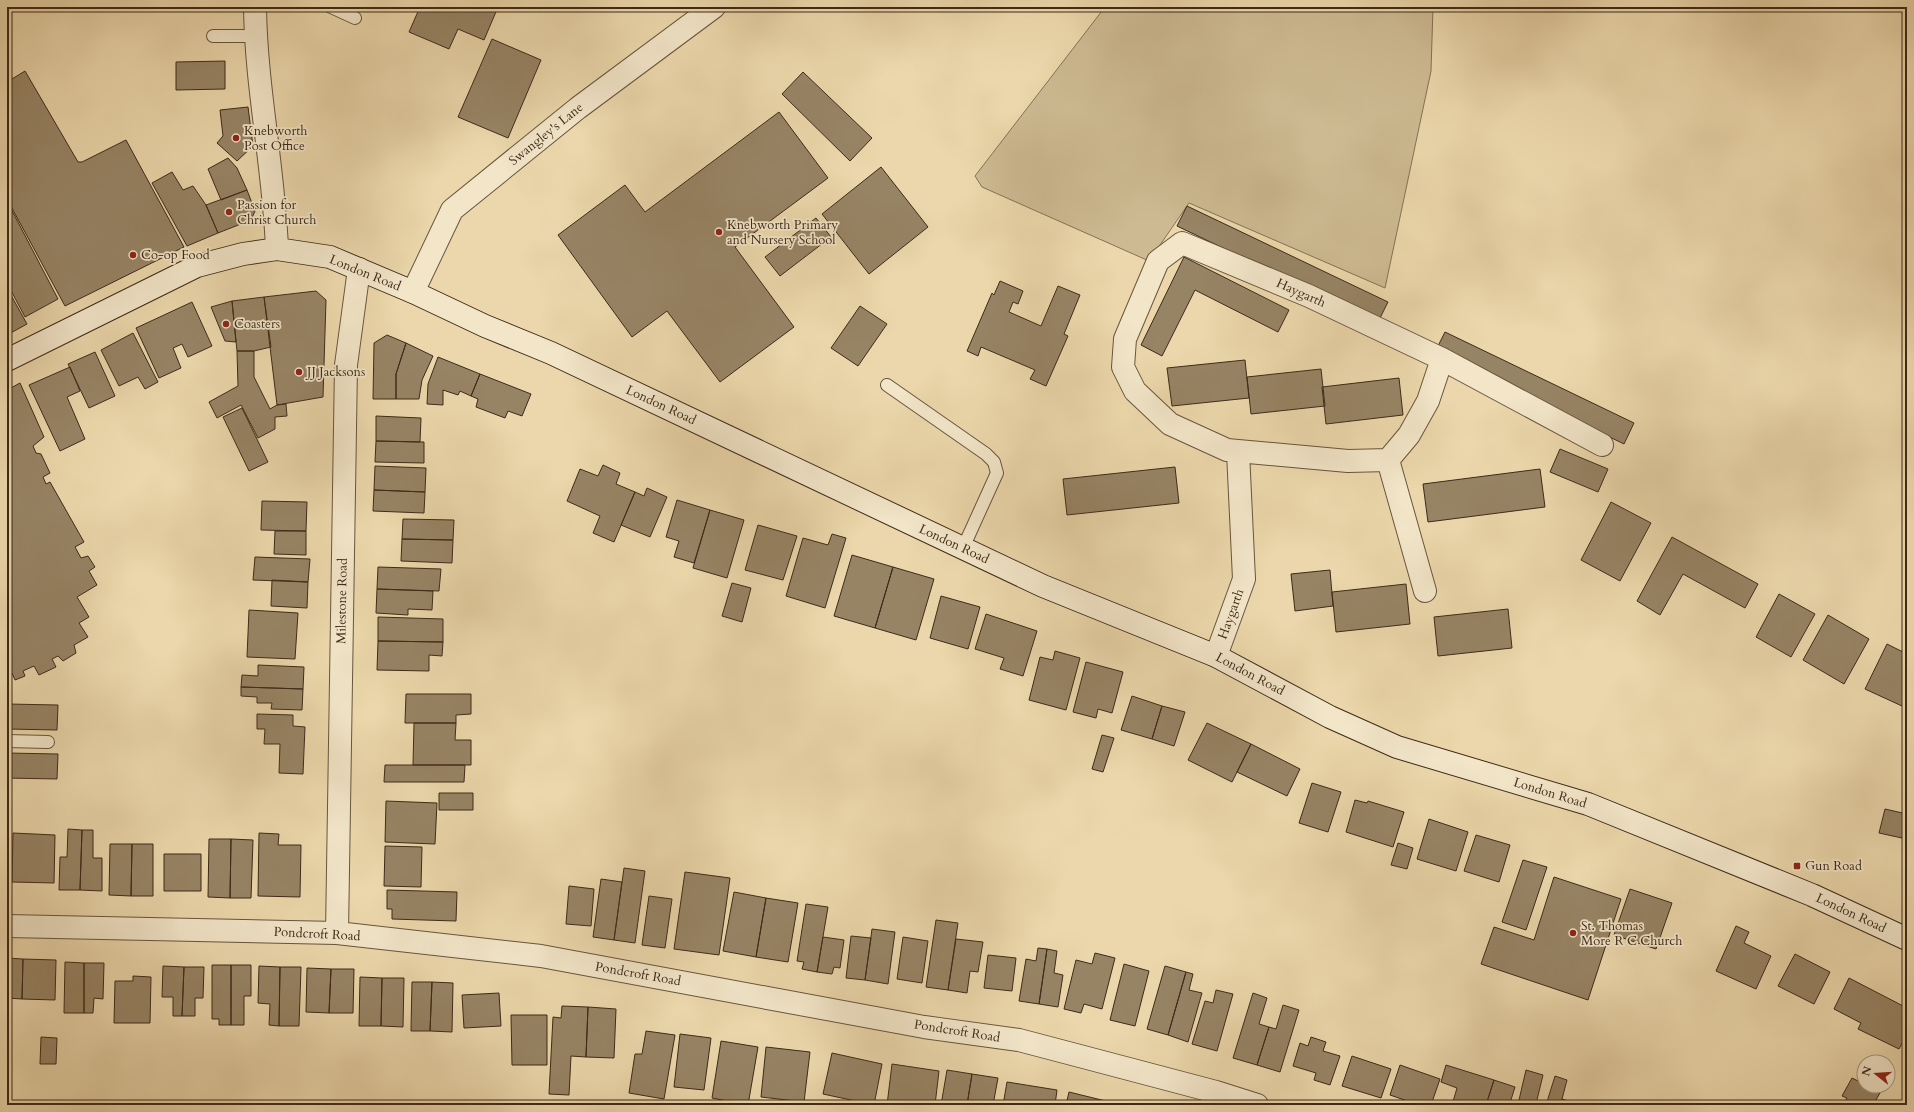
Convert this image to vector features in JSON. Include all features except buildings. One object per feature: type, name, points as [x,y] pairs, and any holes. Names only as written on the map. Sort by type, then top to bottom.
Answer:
[{"type":"street","points":[[255,7],[255,36],[276,216],[277,250]]},
{"type":"street","name":"Swangley's Lane","points":[[413,292],[452,210],[578,108],[714,7]]},
{"type":"street","name":"Haygarth","points":[[1388,460],[1348,462],[1238,452],[1227,450],[1170,424],[1135,391],[1123,367],[1125,339],[1158,261],[1182,243],[1309,296],[1442,360]]},
{"type":"street","name":"London Road","points":[[7,360],[197,266],[243,254],[277,250],[330,257],[413,292],[485,326],[551,353],[1043,586],[1216,656],[1330,717],[1397,747],[1588,804],[1812,895],[1907,939]]},
{"type":"street","name":"Milestone Road","points":[[337,933],[346,366],[359,269]]},
{"type":"street","points":[[1426,591],[1388,460],[1409,435],[1428,401],[1442,360],[1602,445]]},
{"type":"street","name":"Haygarth","points":[[1216,656],[1244,579],[1238,452]]},
{"type":"street","name":"Pondcroft Road","points":[[7,926],[337,933],[541,956],[924,1027],[1019,1040],[1216,1092],[1258,1105]]},
{"type":"lane","points":[[331,7],[355,18]]},
{"type":"lane","points":[[213,36],[255,36]]},
{"type":"lane","points":[[888,385],[986,454],[994,462],[997,473],[963,548]]},
{"type":"lane","points":[[7,741],[48,742]]},
{"type":"shaded area","points":[[1105,7],[1433,7],[1431,71],[1385,288],[1189,203],[1149,261],[982,187],[975,176]]},
{"type":"place","name":"Knebworth Post Office","points":[[236,138]]},
{"type":"place","name":"Passion for Christ Church","points":[[229,212]]},
{"type":"place","name":"Knebworth Primary and Nursery School","points":[[719,232]]},
{"type":"place","name":"Co-op Food","points":[[133,255]]},
{"type":"place","name":"Coasters","points":[[226,324]]},
{"type":"place","name":"JJ Jacksons","points":[[299,372]]},
{"type":"place","name":"Gun Road","points":[[1797,866]]},
{"type":"place","name":"St. Thomas More R C Church","points":[[1573,933]]}]
